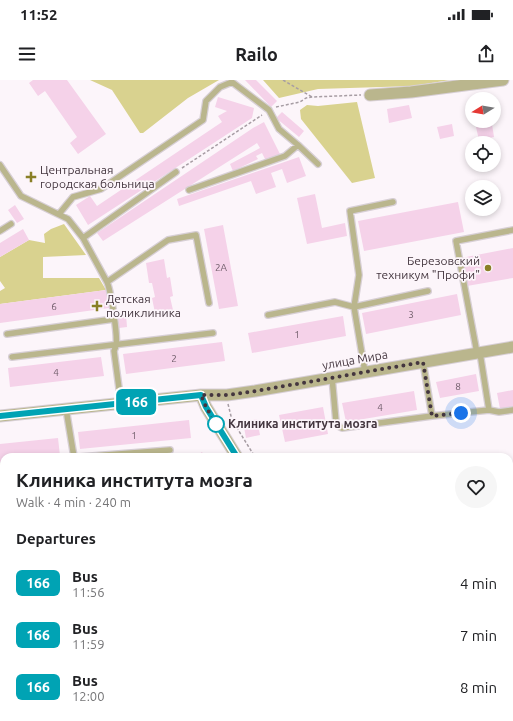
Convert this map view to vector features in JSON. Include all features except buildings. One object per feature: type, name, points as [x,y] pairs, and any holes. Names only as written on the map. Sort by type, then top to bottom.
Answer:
[{"type":"street","points":[[370,95],[411,92],[503,80]]},
{"type":"street","name":"улица Мира","points":[[0,416],[201,395],[227,395],[513,347]]},
{"type":"street","points":[[201,395],[206,407],[235,453]]},
{"type":"lane","points":[[59,214],[73,197],[101,189],[203,120],[206,101],[220,87],[228,82],[236,84],[269,110],[279,129],[318,164]]},
{"type":"lane","points":[[189,190],[285,156],[298,145]]},
{"type":"lane","points":[[0,166],[21,196],[68,219],[83,238],[107,282],[110,289],[114,319],[116,345],[114,351],[121,403]]},
{"type":"lane","points":[[83,238],[176,172]]},
{"type":"lane","points":[[365,372],[354,307],[359,275],[350,211],[393,202]]},
{"type":"lane","points":[[0,231],[11,224]]},
{"type":"lane","points":[[489,410],[456,241],[513,230]]},
{"type":"lane","points":[[107,282],[168,240],[196,235],[209,303]]},
{"type":"lane","points":[[268,315],[335,302],[354,307],[428,292]]},
{"type":"lane","points":[[7,334],[114,319]]},
{"type":"lane","points":[[12,357],[213,333]]},
{"type":"lane","points":[[423,362],[432,416]]},
{"type":"lane","points":[[332,377],[336,422],[338,426],[342,428],[489,410],[499,412],[513,410]]},
{"type":"lane","points":[[66,409],[73,453]]},
{"type":"lane","points":[[131,453],[170,450]]},
{"type":"path","points":[[283,80],[312,97]]},
{"type":"path","points":[[176,172],[269,110],[279,106],[300,102],[306,98],[312,97],[370,95]]},
{"type":"path","points":[[228,404],[232,420],[253,453]]},
{"type":"shaded area","points":[[90,80],[219,80],[188,98],[143,133],[140,133],[112,90]]},
{"type":"shaded area","points":[[263,80],[450,80],[413,86],[318,89],[279,98]]},
{"type":"shaded area","points":[[357,102],[375,178],[352,183],[301,119],[300,110],[307,105],[318,106]]},
{"type":"shaded area","points":[[64,224],[86,255],[43,257],[43,278],[99,278],[106,290],[0,304],[0,291],[5,288],[0,281],[0,257],[29,240],[45,243],[44,234],[51,229]]},
{"type":"bus line","name":"166","points":[[0,416],[201,395],[218,428],[234,453]]},
{"type":"place","name":"Центральная городская больница","points":[[31,177]]},
{"type":"place","name":"Березовский техникум \"Профи\"","points":[[488,268]]},
{"type":"place","name":"Детская поликлиника","points":[[97,306]]},
{"type":"place","name":"Клиника института мозга","points":[[216,424]]},
{"type":"route","points":[[216,424],[201,395],[227,395],[256,391],[423,362],[432,416],[461,413]]}]
